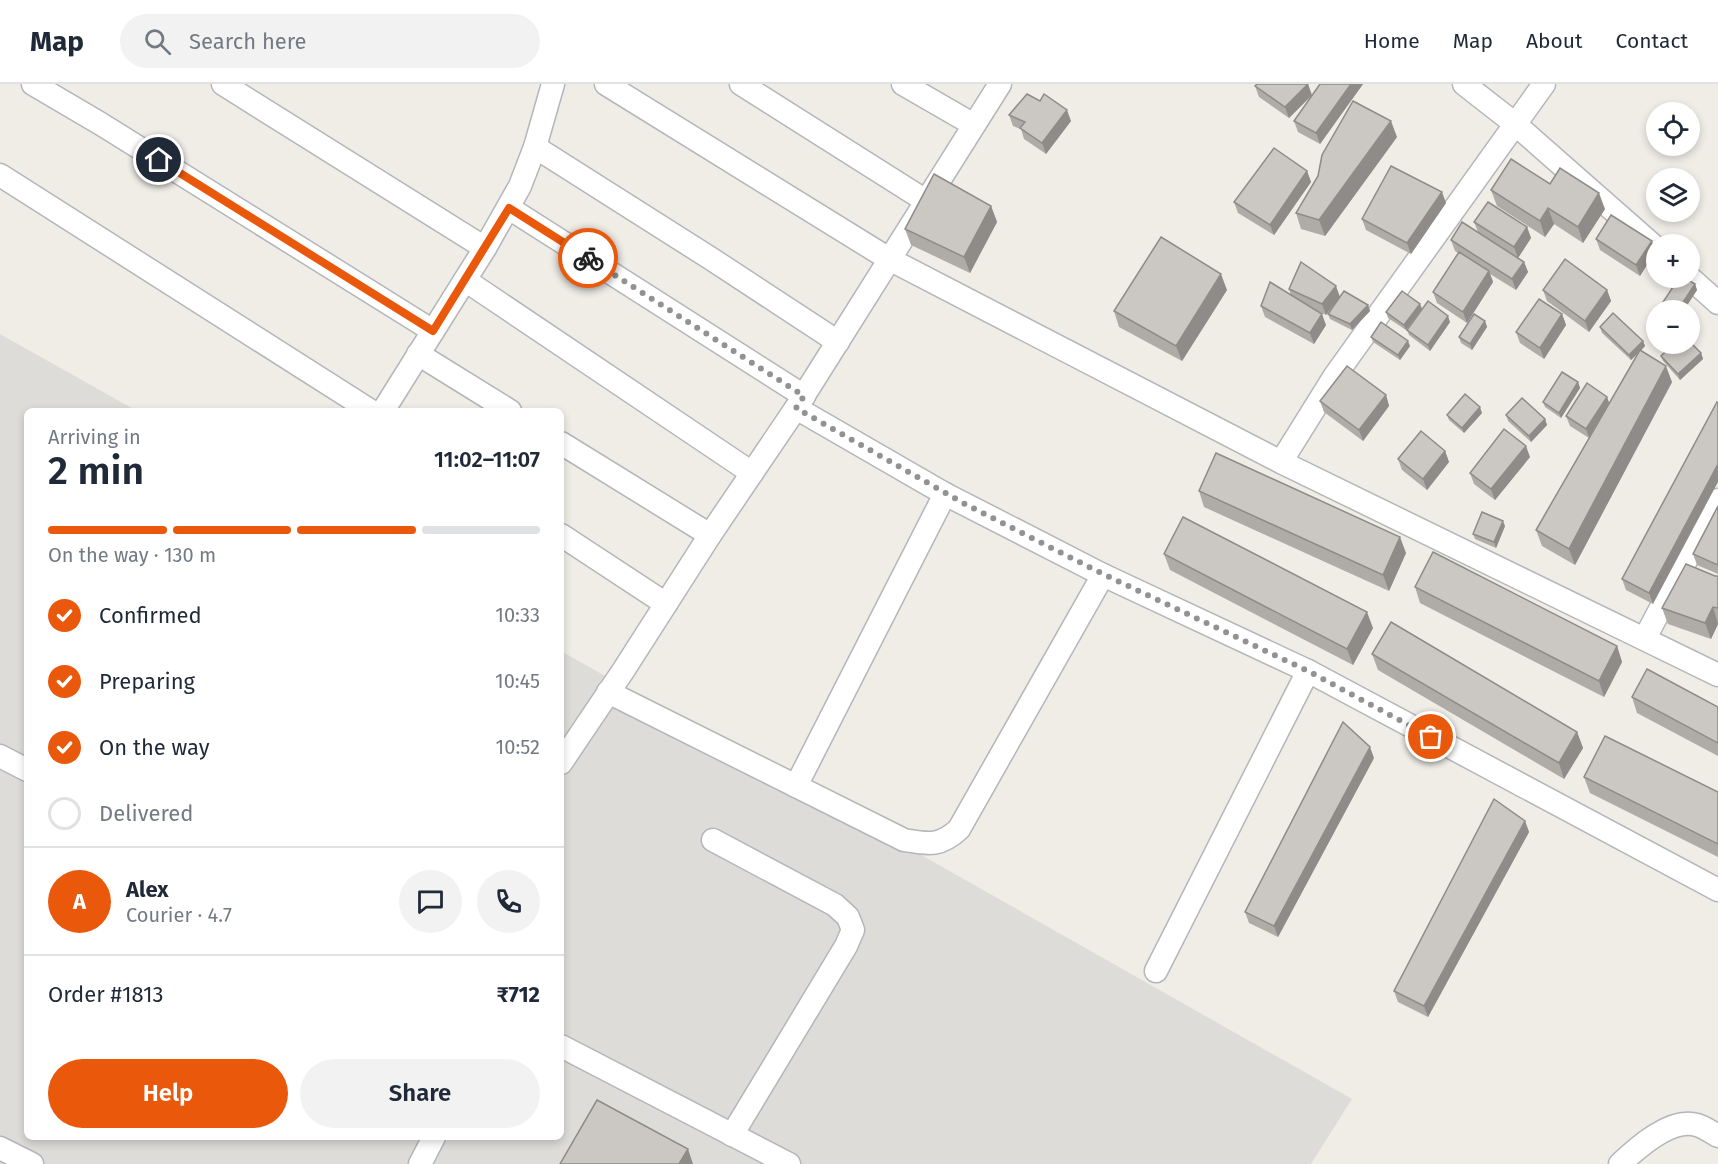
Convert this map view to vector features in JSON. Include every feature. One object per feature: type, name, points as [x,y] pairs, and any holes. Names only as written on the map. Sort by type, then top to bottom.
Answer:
[{"type":"street","points":[[33,84],[433,331]]},
{"type":"street","points":[[223,84],[485,248]]},
{"type":"street","points":[[385,408],[509,208],[535,147],[553,84]]},
{"type":"street","points":[[606,84],[889,259],[1281,462],[1718,675]]},
{"type":"street","points":[[741,84],[926,201]]},
{"type":"street","points":[[903,84],[974,125]]},
{"type":"street","points":[[564,758],[800,402],[1000,84]]},
{"type":"street","points":[[1464,84],[1514,123],[1646,239]]},
{"type":"street","points":[[1281,462],[1334,377],[1544,84]]},
{"type":"street","points":[[535,147],[838,342]]},
{"type":"street","points":[[0,175],[365,408]]},
{"type":"street","points":[[509,208],[800,402],[945,494],[1103,574],[1308,671],[1718,890]]},
{"type":"street","points":[[465,280],[752,473]]},
{"type":"street","points":[[1700,287],[1718,303]]},
{"type":"street","points":[[418,354],[505,408]]},
{"type":"street","points":[[564,445],[710,536]]},
{"type":"street","points":[[796,786],[945,494]]},
{"type":"street","points":[[1645,638],[1718,500]]},
{"type":"street","points":[[564,537],[666,604]]},
{"type":"street","points":[[608,692],[904,840],[934,844],[949,838],[959,829],[1103,574]]},
{"type":"street","points":[[1156,971],[1308,671]]},
{"type":"street","points":[[0,756],[24,768]]},
{"type":"street","points":[[713,840],[835,905],[848,917],[853,930],[846,946],[732,1135]]},
{"type":"street","points":[[564,1048],[789,1164]]},
{"type":"street","points":[[1620,1164],[1654,1136],[1676,1125],[1695,1124],[1718,1136]]},
{"type":"street","points":[[420,1164],[432,1140]]},
{"type":"street","points":[[0,1148],[32,1164]]},
{"type":"shaded area","points":[[0,334],[132,408],[24,408],[24,1140],[564,1140],[564,653],[1352,1099],[1311,1164],[0,1164]]},
{"type":"building","points":[[1257,84],[1308,84],[1285,107],[1255,86]]},
{"type":"building","points":[[1320,84],[1351,84],[1316,133],[1294,121]]},
{"type":"building","points":[[1027,94],[1040,101],[1044,94],[1067,110],[1042,143],[1020,128],[1025,122],[1009,115]]},
{"type":"building","points":[[1353,101],[1391,121],[1319,220],[1296,213],[1318,176],[1322,155]]},
{"type":"building","points":[[1274,148],[1307,171],[1270,225],[1234,202]]},
{"type":"building","points":[[1511,159],[1550,184],[1560,168],[1599,193],[1578,227],[1548,208],[1540,221],[1491,190]]},
{"type":"building","points":[[1391,166],[1442,192],[1407,243],[1362,219]]},
{"type":"building","points":[[934,174],[991,206],[964,257],[905,229]]},
{"type":"building","points":[[1488,202],[1527,227],[1514,247],[1474,222]]},
{"type":"building","points":[[1611,215],[1646,237],[1646,250],[1636,265],[1596,239]]},
{"type":"building","points":[[1462,222],[1524,262],[1512,279],[1451,240]]},
{"type":"building","points":[[1161,237],[1221,274],[1176,346],[1114,311]]},
{"type":"building","points":[[1459,252],[1489,271],[1463,312],[1433,292]]},
{"type":"building","points":[[1565,259],[1607,290],[1585,321],[1543,290]]},
{"type":"building","points":[[1301,262],[1336,286],[1322,304],[1289,289]]},
{"type":"building","points":[[1270,282],[1322,314],[1310,333],[1261,306]]},
{"type":"building","points":[[1672,288],[1692,288],[1685,300],[1664,300]]},
{"type":"building","points":[[1344,291],[1368,305],[1350,324],[1328,314]]},
{"type":"building","points":[[1402,291],[1420,304],[1404,325],[1386,312]]},
{"type":"building","points":[[1539,299],[1562,314],[1540,348],[1516,332]]},
{"type":"building","points":[[1428,301],[1448,316],[1428,345],[1407,330]]},
{"type":"building","points":[[1613,313],[1643,341],[1629,355],[1600,327]]},
{"type":"building","points":[[1474,314],[1485,321],[1470,344],[1459,337]]},
{"type":"building","points":[[1381,322],[1408,341],[1398,355],[1371,337]]},
{"type":"building","points":[[1640,350],[1666,366],[1569,549],[1536,530]]},
{"type":"building","points":[[1663,354],[1700,354],[1678,374],[1661,356]]},
{"type":"building","points":[[1347,366],[1386,395],[1359,430],[1320,401]]},
{"type":"building","points":[[1562,372],[1578,382],[1559,413],[1543,402]]},
{"type":"building","points":[[1587,383],[1607,397],[1586,429],[1566,416]]},
{"type":"building","points":[[1465,394],[1480,407],[1462,428],[1447,415]]},
{"type":"building","points":[[1522,398],[1545,419],[1529,436],[1506,415]]},
{"type":"building","points":[[1717,402],[1718,464],[1649,593],[1622,579]]},
{"type":"building","points":[[1504,429],[1526,446],[1491,489],[1470,473]]},
{"type":"building","points":[[1421,431],[1445,451],[1423,479],[1398,459]]},
{"type":"building","points":[[1216,453],[1400,537],[1383,575],[1199,491]]},
{"type":"building","points":[[1718,506],[1718,565],[1693,554]]},
{"type":"building","points":[[1482,512],[1503,521],[1494,542],[1473,534]]},
{"type":"building","points":[[1183,517],[1367,612],[1347,649],[1164,554]]},
{"type":"building","points":[[1433,552],[1617,646],[1599,681],[1415,587]]},
{"type":"building","points":[[1686,564],[1718,576],[1718,608],[1713,607],[1705,623],[1662,608]]},
{"type":"building","points":[[1391,622],[1577,732],[1559,763],[1372,654]]},
{"type":"building","points":[[1647,669],[1718,707],[1718,743],[1632,697]]},
{"type":"building","points":[[1343,722],[1370,747],[1274,926],[1245,912]]},
{"type":"building","points":[[1605,736],[1718,792],[1718,844],[1584,777]]},
{"type":"building","points":[[1494,799],[1525,821],[1424,1006],[1394,991]]},
{"type":"building","points":[[597,1100],[688,1149],[679,1164],[560,1164]]},
{"type":"way so far","points":[[588,258],[804,396],[796,408],[926,483],[1103,574],[1308,671],[1431,737]]},
{"type":"route","points":[[159,160],[433,331],[509,208],[588,258]]}]
